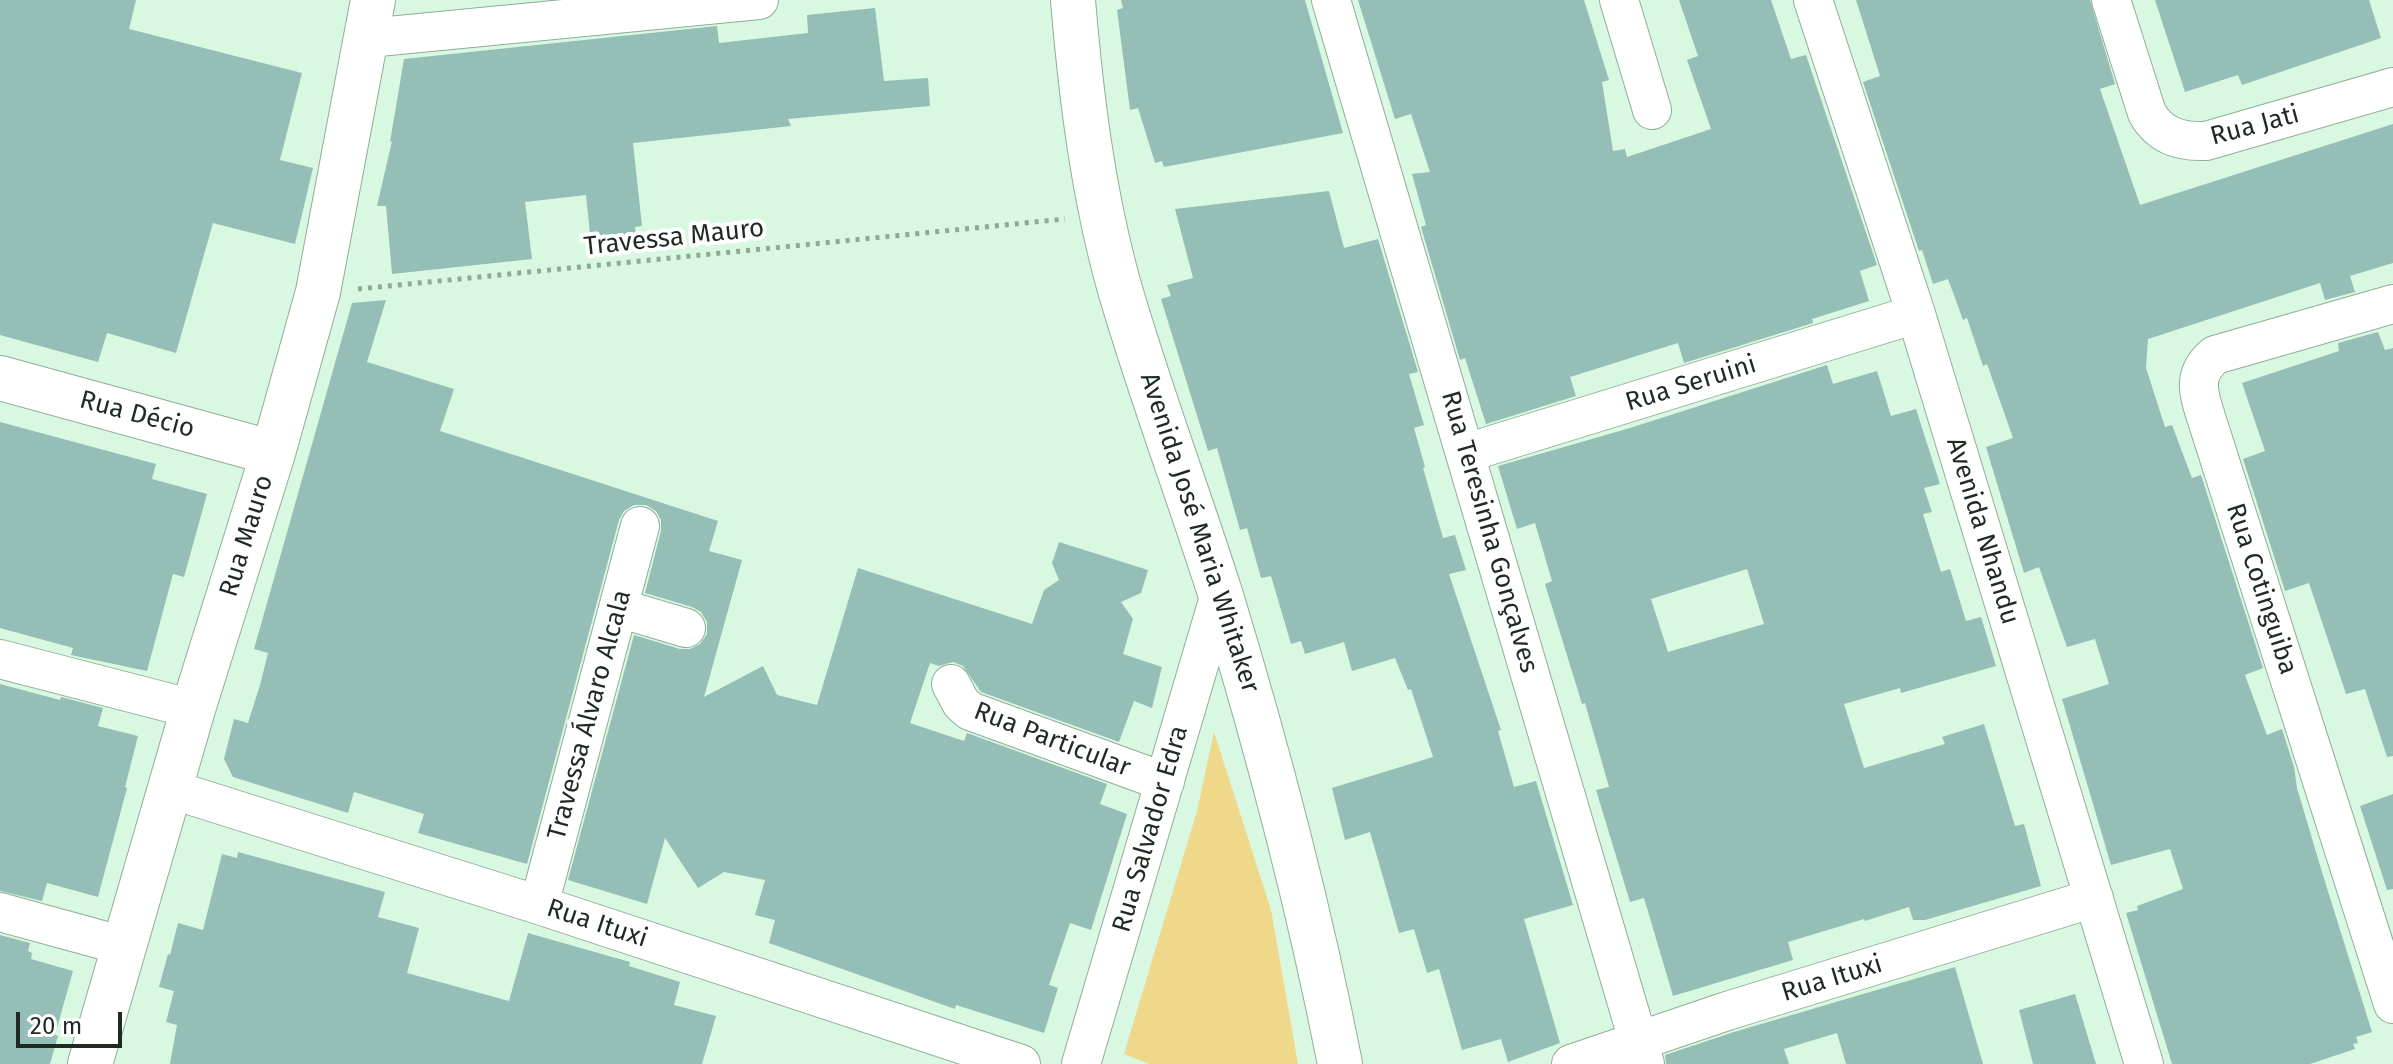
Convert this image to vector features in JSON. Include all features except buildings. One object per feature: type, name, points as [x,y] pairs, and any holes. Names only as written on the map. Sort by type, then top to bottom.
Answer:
[{"type":"street","points":[[370,19],[759,0]]},
{"type":"street","name":"Avenida José Maria Whitaker","points":[[1073,0],[1079,71],[1101,211],[1119,286],[1220,594],[1270,760],[1321,964],[1340,1064]]},
{"type":"street","name":"Rua Teresinha Gonçalves","points":[[1331,0],[1641,1052]]},
{"type":"street","points":[[1619,0],[1652,110]]},
{"type":"street","name":"Avenida Nhandu","points":[[1813,0],[1916,314],[2144,1064]]},
{"type":"street","name":"Rua Jati","points":[[2111,0],[2147,113],[2154,125],[2169,136],[2187,142],[2206,141],[2393,87]]},
{"type":"street","name":"Rua Mauro","points":[[90,1064],[193,709],[273,453],[318,292],[370,19]]},
{"type":"street","name":"Rua Cotinguiba","points":[[2393,304],[2215,355],[2204,363],[2198,380],[2206,417],[2393,1004]]},
{"type":"street","name":"Rua Seruini","points":[[1466,453],[1916,314]]},
{"type":"street","name":"Rua Décio","points":[[0,378],[273,453]]},
{"type":"street","name":"Travessa Álvaro Alcala","points":[[539,905],[640,526]]},
{"type":"street","name":"Rua Salvador Edra","points":[[1081,1064],[1220,594]]},
{"type":"street","points":[[619,608],[686,628]]},
{"type":"street","points":[[0,659],[193,709]]},
{"type":"street","name":"Rua Particular","points":[[951,684],[961,703],[970,711],[1165,782]]},
{"type":"street","name":"Rua Ituxi","points":[[170,789],[539,905],[1021,1064]]},
{"type":"street","name":"Rua Ituxi","points":[[1571,1064],[1641,1052],[2094,898]]},
{"type":"street","points":[[0,912],[124,946]]},
{"type":"path","name":"Travessa Mauro","points":[[318,292],[1034,223]]},
{"type":"shaded area","points":[[1214,732],[1271,910],[1298,1064],[1149,1064],[1124,1054],[1197,811]]}]
